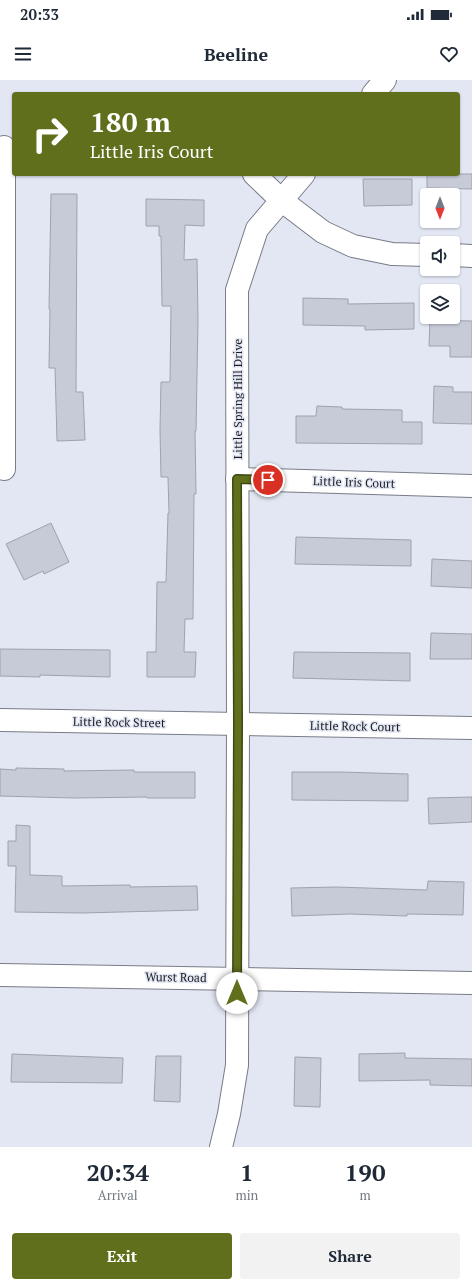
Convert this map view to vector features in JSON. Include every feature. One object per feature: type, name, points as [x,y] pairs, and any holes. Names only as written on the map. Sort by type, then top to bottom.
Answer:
[{"type":"street","points":[[375,92],[385,80]]},
{"type":"street","points":[[4,469],[6,147]]},
{"type":"street","points":[[256,176],[281,200],[323,232],[353,246],[392,254],[420,255]]},
{"type":"street","name":"Little Spring Hill Drive","points":[[221,1147],[230,1114],[237,1065],[237,290],[257,230],[302,176]]},
{"type":"street","points":[[460,255],[472,256]]},
{"type":"street","name":"Little Iris Court","points":[[237,479],[472,486]]},
{"type":"street","name":"Little Rock Street","points":[[0,720],[238,724]]},
{"type":"street","name":"Little Rock Court","points":[[238,724],[472,728]]},
{"type":"street","name":"Wurst Road","points":[[0,975],[472,983]]},
{"type":"building","points":[[460,174],[472,174],[472,189],[427,188],[427,176],[460,176]]},
{"type":"building","points":[[363,179],[412,179],[412,205],[364,206]]},
{"type":"building","points":[[51,194],[77,194],[76,392],[83,392],[85,440],[57,441],[55,368],[49,368]]},
{"type":"building","points":[[146,199],[204,200],[204,226],[185,225],[184,260],[197,259],[198,320],[193,619],[185,619],[184,652],[196,652],[195,677],[147,677],[147,652],[156,652],[157,582],[166,582],[169,513],[168,477],[161,477],[160,430],[161,382],[170,382],[171,306],[162,306],[161,236],[159,236],[159,226],[146,226]]},
{"type":"building","points":[[303,298],[348,299],[348,304],[414,303],[414,329],[365,330],[365,326],[303,325]]},
{"type":"building","points":[[460,321],[472,321],[472,357],[450,357],[450,346],[429,346],[430,324],[460,324]]},
{"type":"building","points":[[434,386],[453,387],[453,392],[472,392],[472,424],[433,423]]},
{"type":"building","points":[[317,406],[342,407],[342,409],[402,410],[402,422],[422,422],[422,444],[296,443],[296,416],[316,416]]},
{"type":"building","points":[[51,523],[69,562],[44,574],[43,571],[24,580],[6,544]]},
{"type":"building","points":[[296,537],[411,540],[411,566],[295,564]]},
{"type":"building","points":[[432,559],[472,561],[472,588],[431,586]]},
{"type":"building","points":[[431,633],[472,634],[472,659],[430,659]]},
{"type":"building","points":[[0,649],[110,650],[110,677],[40,675],[40,677],[0,676]]},
{"type":"building","points":[[294,652],[410,653],[410,681],[293,678]]},
{"type":"building","points":[[16,768],[64,769],[64,771],[134,770],[134,772],[195,772],[195,798],[74,798],[0,796],[0,769],[16,770]]},
{"type":"building","points":[[292,772],[408,774],[408,801],[292,800]]},
{"type":"building","points":[[472,797],[472,822],[429,824],[428,798]]},
{"type":"building","points":[[16,825],[30,826],[30,875],[62,876],[62,886],[197,886],[198,910],[82,913],[15,912],[16,866],[8,866],[8,841],[16,841]]},
{"type":"building","points":[[428,881],[464,882],[463,915],[407,914],[407,916],[350,914],[292,916],[291,888],[336,887],[427,890]]},
{"type":"building","points":[[405,1053],[405,1058],[472,1059],[472,1086],[430,1085],[430,1080],[359,1081],[359,1054]]},
{"type":"building","points":[[12,1054],[123,1058],[122,1083],[11,1082]]},
{"type":"building","points":[[156,1056],[181,1056],[180,1102],[154,1101]]},
{"type":"building","points":[[295,1057],[321,1058],[320,1107],[294,1106]]},
{"type":"route","points":[[237,993],[237,479],[268,480]]}]
